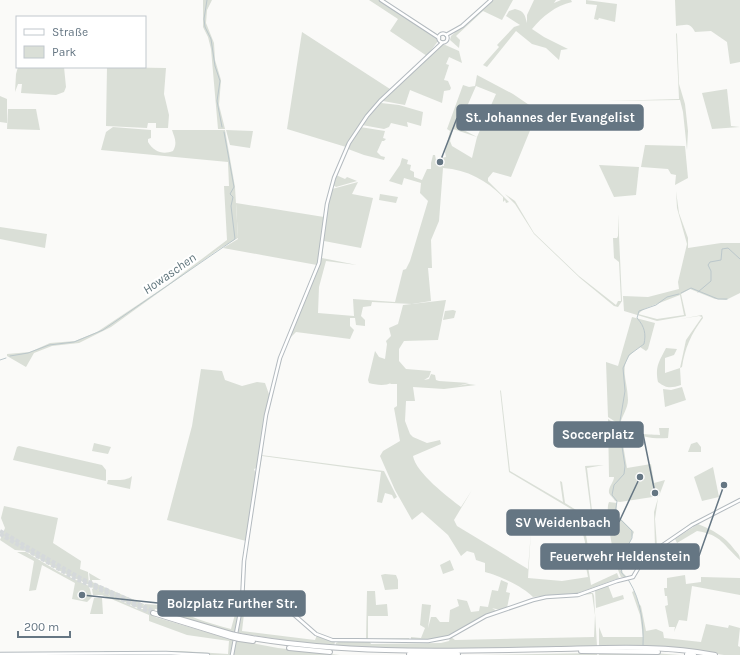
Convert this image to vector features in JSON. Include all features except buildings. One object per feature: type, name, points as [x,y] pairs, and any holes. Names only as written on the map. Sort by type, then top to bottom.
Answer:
[{"type":"highway","points":[[154,612],[231,636],[322,649],[358,652],[424,653],[646,650],[714,655]]},
{"type":"highway","points":[[646,650],[694,655]]},
{"type":"street","points":[[381,0],[433,33],[442,43]]},
{"type":"street","points":[[232,655],[242,602],[244,561],[266,415],[280,358],[319,263],[327,204],[336,172],[349,143],[367,116],[380,101],[438,46],[446,42],[452,33],[491,0]]},
{"type":"street","points":[[433,33],[441,35],[452,33]]},
{"type":"street","points":[[438,46],[441,35]]},
{"type":"street","points":[[242,602],[268,603],[280,606],[292,613],[316,634],[332,640],[428,641],[449,637],[486,616],[533,600],[546,597],[578,595],[634,576],[643,560],[651,553],[692,525],[740,500]]},
{"type":"street","points":[[0,654],[166,653],[208,655]]},
{"type":"green space","points":[[203,0],[212,0],[207,10],[206,23],[214,43],[215,60],[221,80],[219,105],[225,129],[218,129],[211,49],[208,37],[203,27]]},
{"type":"green space","points":[[369,0],[380,0],[436,36],[438,41],[427,56],[390,31],[398,19]]},
{"type":"green space","points":[[492,0],[513,0],[502,20],[483,11],[456,36],[460,40],[459,48],[450,40],[451,36]]},
{"type":"green space","points":[[534,0],[556,0],[554,3],[561,0],[571,0],[572,2],[560,6],[550,12],[532,29],[568,49],[561,50],[559,60],[546,48],[532,44],[516,31],[487,67],[483,65],[499,47],[497,45],[514,27],[520,25],[506,16],[509,11],[515,9],[521,11],[526,18],[527,23],[527,15]]},
{"type":"green space","points":[[586,0],[617,4],[615,22],[599,18],[598,20],[594,19],[597,5],[586,4]]},
{"type":"green space","points":[[675,0],[740,0],[740,62],[730,64],[727,42],[711,31],[695,32],[689,25],[676,26]]},
{"type":"green space","points":[[302,32],[390,89],[367,115],[346,147],[287,129]]},
{"type":"green space","points":[[676,33],[679,84],[685,104],[688,131],[687,150],[683,112],[680,100],[607,101],[679,99]]},
{"type":"green space","points":[[443,44],[459,51],[462,63],[449,57],[446,64],[449,65],[444,80],[448,81],[451,88],[450,90],[444,91],[442,103],[410,90],[405,105],[383,101]]},
{"type":"green space","points":[[18,68],[64,68],[66,87],[64,92],[56,95],[21,93],[22,84],[18,84],[15,92]]},
{"type":"green space","points":[[107,68],[166,68],[164,94],[169,115],[168,128],[156,128],[156,123],[148,123],[147,128],[106,126]]},
{"type":"green space","points":[[477,75],[513,94],[538,111],[511,177],[493,172],[488,178],[488,181],[509,202],[506,203],[505,200],[503,202],[503,197],[497,191],[476,177],[461,171],[443,168],[439,221],[431,240],[432,268],[428,268],[431,301],[412,304],[372,302],[371,306],[363,307],[361,316],[365,320],[365,326],[356,325],[355,318],[350,318],[350,326],[354,330],[350,339],[296,332],[289,339],[289,331],[317,265],[223,248],[238,239],[236,203],[324,217],[329,190],[334,177],[328,207],[332,189],[358,182],[352,194],[373,198],[361,248],[324,241],[322,258],[357,265],[326,261],[319,287],[318,313],[354,316],[353,299],[395,302],[403,270],[406,269],[410,261],[428,201],[420,193],[421,183],[404,178],[402,185],[389,181],[400,165],[402,158],[408,160],[407,164],[411,165],[410,170],[414,172],[414,177],[422,180],[427,169],[431,169],[433,155],[435,155],[437,165],[444,166],[444,159],[442,158],[446,157],[445,152],[450,131],[447,129],[463,85],[469,87],[475,86]],"holes":[[[476,86],[496,94],[477,137],[458,127]],[[453,129],[477,137],[472,158],[452,146],[450,141]]]},
{"type":"green space","points":[[727,89],[731,126],[740,127],[712,129],[702,93]]},
{"type":"green space","points":[[0,96],[7,99],[7,123],[0,122]]},
{"type":"green space","points":[[381,103],[399,105],[423,112],[421,126],[407,122],[408,127],[391,123],[389,127],[384,129],[362,125]]},
{"type":"green space","points":[[8,109],[36,109],[40,130],[7,129]]},
{"type":"green space","points":[[113,127],[151,130],[151,138],[148,139],[148,142],[153,148],[162,153],[173,151],[175,140],[172,130],[225,130],[235,187],[238,238],[219,249],[111,327],[79,343],[52,346],[34,353],[26,367],[7,356],[7,354],[30,352],[50,343],[75,341],[97,332],[166,286],[227,240],[224,186],[229,186],[228,162],[101,150],[106,132]]},
{"type":"green space","points":[[360,127],[385,131],[383,138],[386,139],[382,141],[377,152],[381,156],[385,157],[384,160],[348,149]]},
{"type":"green space","points":[[226,130],[253,131],[250,148],[230,145]]},
{"type":"green space","points":[[645,145],[685,146],[688,178],[675,185],[676,175],[671,174],[668,169],[641,167]]},
{"type":"green space","points":[[599,165],[639,167],[636,195],[614,197]]},
{"type":"green space","points":[[336,175],[345,179],[347,177],[357,181],[336,187],[333,185]]},
{"type":"green space","points":[[676,191],[679,213],[688,238],[688,248],[721,243],[740,243],[740,293],[726,300],[715,299],[690,289],[681,294],[686,316],[657,321],[624,311],[623,296],[648,297],[679,289],[678,282],[687,244],[677,208]],"holes":[[[680,295],[684,315],[657,319],[638,314],[644,309]]]},
{"type":"green space","points":[[380,194],[398,197],[396,203],[379,200]]},
{"type":"green space","points":[[505,194],[515,201],[534,233],[579,276],[616,305],[618,301],[621,301],[619,262],[614,258],[613,238],[617,238],[618,236],[618,214],[622,301],[618,307],[614,306],[580,278],[534,234],[515,204]]},
{"type":"green space","points":[[0,227],[47,234],[45,248],[0,239]]},
{"type":"green space","points":[[446,300],[438,340],[404,341],[399,349],[399,361],[406,369],[431,371],[429,377],[424,380],[429,379],[431,374],[435,375],[436,380],[439,381],[469,383],[457,386],[468,384],[476,385],[444,389],[413,387],[415,401],[406,401],[405,421],[410,434],[413,437],[427,443],[440,440],[441,444],[413,456],[415,463],[433,484],[461,507],[472,490],[454,520],[457,526],[528,569],[531,531],[528,578],[562,581],[588,577],[584,557],[585,542],[582,530],[585,530],[585,533],[602,535],[586,535],[589,553],[586,554],[591,585],[617,573],[619,578],[578,593],[533,597],[524,589],[485,572],[485,563],[476,560],[474,553],[467,551],[461,556],[448,535],[422,512],[412,520],[395,490],[380,456],[383,451],[400,441],[394,408],[397,406],[397,384],[390,384],[391,383],[380,385],[369,383],[368,380],[375,351],[379,357],[385,359],[386,341],[391,336],[389,328],[398,324],[403,305]]},
{"type":"green space","points":[[445,311],[456,311],[454,318],[443,320]]},
{"type":"green space","points":[[702,315],[703,318],[689,341],[682,367],[680,368],[686,340],[702,317],[699,316],[680,319]]},
{"type":"green space","points":[[632,317],[655,323],[648,349],[646,351],[640,347],[632,353],[625,365],[628,403],[620,424],[624,427],[608,417],[606,362],[618,366]]},
{"type":"green space","points":[[666,348],[677,349],[674,355],[665,358],[665,373],[680,368],[681,385],[669,387],[658,382],[657,368]]},
{"type":"green space","points":[[201,369],[222,371],[225,380],[242,386],[257,382],[265,383],[270,397],[257,468],[254,469],[256,474],[246,541],[167,520],[192,426]]},
{"type":"green space","points":[[682,387],[686,400],[665,407],[663,389],[671,390]]},
{"type":"green space","points":[[500,390],[510,471],[563,502],[560,481],[562,482],[565,503],[592,520],[585,466],[604,465],[587,468],[593,519],[596,522],[605,523],[593,522],[509,472]]},
{"type":"green space","points":[[608,419],[620,427],[627,468],[651,464],[654,483],[665,480],[659,496],[620,502],[615,501],[609,493],[614,477],[609,477]]},
{"type":"green space","points":[[659,428],[669,428],[668,438],[650,438],[636,434],[629,430],[639,433],[660,435]]},
{"type":"green space","points":[[697,442],[701,447],[701,452],[688,452],[691,444]]},
{"type":"green space","points":[[94,443],[111,447],[108,454],[92,451]]},
{"type":"green space","points":[[19,446],[102,465],[106,470],[106,481],[13,460],[17,447]]},
{"type":"green space","points":[[261,455],[384,471],[397,497],[394,499],[392,495],[385,493],[382,503],[377,502],[381,472],[262,456],[247,546]]},
{"type":"green space","points":[[713,467],[719,497],[702,501],[694,477]]},
{"type":"green space","points":[[132,476],[130,489],[107,484],[108,480],[130,478]]},
{"type":"green space","points":[[658,498],[655,519],[657,546],[669,540],[656,547],[656,549],[643,558],[632,555],[643,555],[655,547],[654,512]]},
{"type":"green space","points":[[609,502],[617,503],[616,514],[634,532],[627,549],[622,570],[627,577],[621,577],[613,551],[608,517]]},
{"type":"green space","points":[[4,506],[58,518],[53,543],[81,561],[80,569],[88,572],[89,585],[62,572],[26,551],[15,550],[0,540],[5,528],[1,518]]},
{"type":"green space","points":[[698,524],[727,540],[738,554],[740,560],[722,541],[705,533],[697,531],[677,543],[675,539]]},
{"type":"green space","points":[[665,546],[665,564],[639,569],[646,558]]},
{"type":"green space","points":[[17,552],[26,552],[59,572],[89,586],[92,597],[87,602],[72,599],[75,583],[42,565],[36,590],[29,591],[34,561]]},
{"type":"green space","points":[[450,560],[454,570],[443,574],[440,565]]},
{"type":"green space","points":[[89,573],[101,580],[92,580],[92,582],[144,604],[143,608],[138,608],[91,587]]},
{"type":"green space","points":[[381,575],[396,575],[398,580],[398,589],[385,590]]},
{"type":"green space","points":[[685,575],[686,584],[701,582],[701,577],[740,578],[740,595],[692,586],[687,621],[679,620],[674,632],[675,627],[669,627],[665,606],[668,605],[667,596],[665,596],[664,588],[667,588],[667,578]]},
{"type":"green space","points":[[501,580],[508,583],[506,592],[510,593],[507,608],[500,610],[492,608],[497,611],[477,620],[453,635],[437,639],[411,639],[411,637],[421,638],[425,628],[420,625],[422,604],[431,605],[428,628],[431,617],[436,617],[440,622],[449,622],[450,610],[459,606],[457,599],[467,601],[471,612],[479,611],[480,606],[488,607],[492,590],[498,591]]},
{"type":"green space","points":[[608,585],[613,598],[623,595],[624,599],[596,608],[595,590]]},
{"type":"green space","points":[[94,588],[138,609],[143,609],[145,604],[158,605],[161,608],[165,608],[166,605],[198,619],[231,629],[237,607],[240,605],[235,633],[166,613],[165,610],[155,609],[153,615],[155,617],[233,640],[230,655],[106,655],[104,651],[181,651],[228,654],[229,641],[187,635],[149,621],[149,615],[102,595],[93,595],[92,589]]},
{"type":"green space","points":[[367,591],[375,591],[376,605],[387,604],[388,616],[368,616],[368,639],[409,638],[409,640],[366,641]]},
{"type":"green space","points":[[634,591],[641,606],[646,631],[656,629],[663,632],[664,638],[701,642],[706,624],[728,628],[729,625],[740,628],[738,646],[740,647],[740,655],[724,655],[698,651],[599,646],[599,627],[603,637],[643,637],[640,615],[632,592]]},
{"type":"green space","points":[[593,593],[594,596],[597,646],[447,649],[335,648],[336,643],[338,642],[370,642],[371,644],[441,643],[449,641],[451,637],[455,640],[594,637],[595,615],[592,594],[561,597]]},
{"type":"green space","points":[[94,598],[102,598],[103,614],[90,614]]},
{"type":"green space","points":[[244,603],[250,603],[250,605],[245,605],[242,631],[315,640],[317,635],[335,641],[334,648],[238,633]]},
{"type":"green space","points":[[236,640],[278,648],[340,655],[233,655]]},
{"type":"green space","points":[[597,653],[597,655],[480,655]]},
{"type":"green space","points":[[599,653],[653,653],[680,655],[599,655]]},
{"type":"waterway","name":"Howaschen","points":[[207,0],[204,19],[205,27],[211,39],[215,66],[220,81],[217,101],[222,127]]},
{"type":"waterway","name":"Howaschen","points":[[10,356],[28,353],[49,345],[74,342],[103,330],[235,239],[231,206],[233,197],[230,194],[234,187],[224,132]]},
{"type":"waterway","points":[[698,292],[711,281],[711,271],[708,265],[710,262],[721,260],[722,249],[728,248],[740,259]]},
{"type":"waterway","points":[[681,293],[691,288],[718,299],[727,299]]},
{"type":"waterway","points":[[643,646],[643,630],[639,604],[633,588],[621,572],[626,557],[626,549],[632,538],[632,531],[615,514],[617,501],[612,495],[614,485],[624,474],[625,466],[619,427],[625,391],[623,368],[629,355],[644,344],[644,331],[642,324],[637,318],[639,311],[656,305],[667,297],[679,294]]},
{"type":"waterway","name":"Howaschen","points":[[0,360],[6,358]]},
{"type":"tunnel","points":[[0,531],[82,579],[154,611]]},
{"type":"tunnel","points":[[0,534],[74,578],[152,613]]},
{"type":"place","name":"St. Johannes der Evangelist","points":[[440,162]]},
{"type":"place","name":"SV Weidenbach","points":[[640,477]]},
{"type":"place","name":"Feuerwehr Heldenstein","points":[[724,485]]},
{"type":"place","name":"Soccerplatz","points":[[655,493]]},
{"type":"place","name":"Bolzplatz Further Str.","points":[[82,595]]}]
